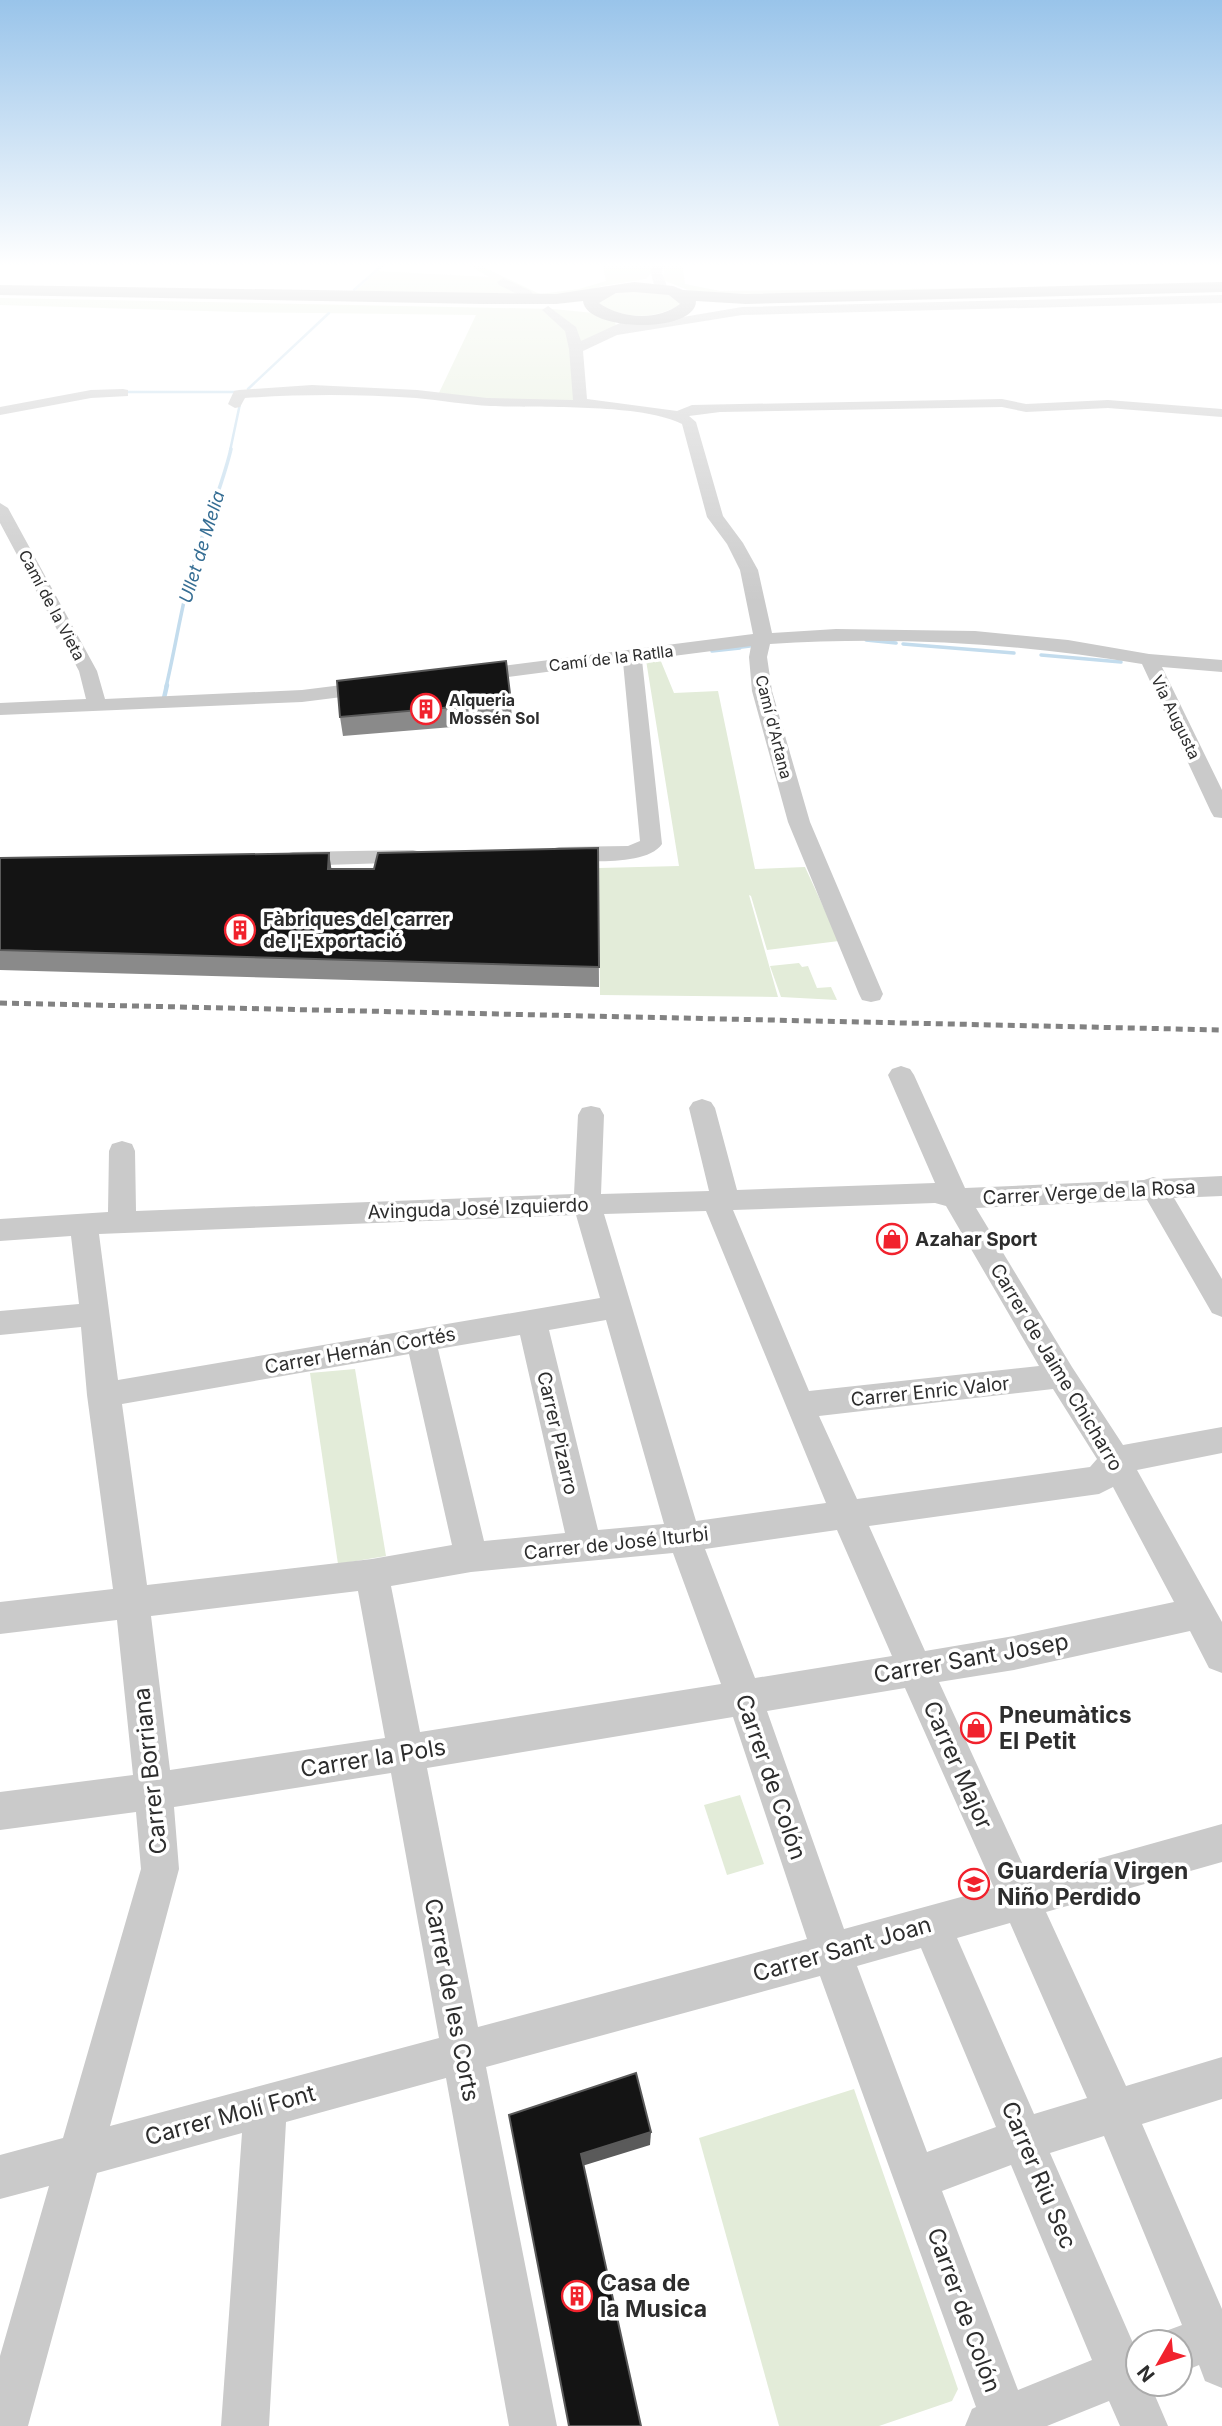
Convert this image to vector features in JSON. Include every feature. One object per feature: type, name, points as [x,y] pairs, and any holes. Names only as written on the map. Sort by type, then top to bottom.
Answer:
[{"type":"street","points":[[578,375],[580,403],[588,405]]},
{"type":"street","points":[[235,404],[239,394],[312,389],[417,394],[487,402],[588,405],[679,415],[692,409],[733,407],[1002,403],[1026,408],[1108,404],[1222,413]]},
{"type":"street","points":[[0,411],[91,394],[123,393]]},
{"type":"street","name":"Camí d'Artana","points":[[679,415],[689,422],[715,517],[735,543],[749,570],[763,631],[758,657],[762,691],[799,822],[870,994]]},
{"type":"street","name":"Camí de la Vieta","points":[[0,508],[88,671],[97,705]]},
{"type":"street","name":"Camí de la Ratlla","points":[[452,678],[760,639],[836,634],[975,637],[1068,646],[1149,660],[1222,666]]},
{"type":"street","points":[[534,854],[632,853],[651,844],[632,656]]},
{"type":"street","name":"Via Augusta","points":[[1149,660],[1222,812]]},
{"type":"street","points":[[0,709],[302,696],[397,684]]},
{"type":"street","points":[[268,859],[436,856]]},
{"type":"street","name":"Carrer de Jaime Chicharro","points":[[901,1075],[956,1199],[1061,1376],[1115,1460],[1222,1656]]},
{"type":"street","name":"Carrer Major","points":[[702,1108],[721,1202],[799,1405],[1115,2111],[1209,2346]]},
{"type":"street","name":"Carrer de Colón","points":[[591,1115],[587,1204],[684,1537],[744,1696],[832,1953],[916,2178],[1000,2424]]},
{"type":"street","points":[[121,1221],[122,1151]]},
{"type":"street","name":"Carrer Verge de la Rosa","points":[[956,1199],[1153,1187],[1222,1186]]},
{"type":"street","points":[[1153,1187],[1222,1305]]},
{"type":"street","name":"Avinguda José Izquierdo","points":[[0,1230],[121,1221],[587,1204],[721,1202],[935,1193],[956,1199]]},
{"type":"street","name":"Carrer Borriana","points":[[4,2426],[160,1869],[155,1791],[103,1395],[84,1223]]},
{"type":"street","name":"Carrer Hernán Cortés","points":[[103,1395],[618,1306]]},
{"type":"street","points":[[0,1323],[94,1314]]},
{"type":"street","name":"Carrer Pizarro","points":[[531,1319],[585,1546]]},
{"type":"street","points":[[421,1339],[471,1557]]},
{"type":"street","name":"Carrer Enric Valor","points":[[799,1405],[1061,1376]]},
{"type":"street","name":"Carrer de José Iturbi","points":[[0,1618],[372,1574],[471,1557],[684,1537],[1099,1480],[1115,1460],[1222,1440]]},
{"type":"street","name":"Carrer de les Corts","points":[[372,1574],[533,2426]]},
{"type":"street","name":"Carrer Sant Josep","points":[[744,1696],[1014,1654],[1197,1614]]},
{"type":"street","name":"Carrer la Pols","points":[[0,1811],[155,1791],[406,1753],[744,1696]]},
{"type":"street","name":"Carrer Sant Joan","points":[[461,2054],[1222,1843]]},
{"type":"street","name":"Carrer Riu Sec","points":[[931,1924],[1024,2139],[1124,2355]]},
{"type":"street","name":"Carrer Molí Font","points":[[0,2177],[461,2054]]},
{"type":"street","points":[[916,2178],[1024,2139],[1222,2078]]},
{"type":"street","points":[[245,2426],[265,2106]]},
{"type":"street","points":[[1000,2424],[1124,2371]]},
{"type":"street","name":"Carrer Riu Sec","points":[[1137,2398],[1144,2426]]},
{"type":"green space","points":[[447,375],[574,375],[578,404],[486,401],[438,395]]},
{"type":"green space","points":[[660,659],[674,693],[718,691],[755,869],[805,867],[839,941],[767,950],[749,895],[778,997],[600,995],[599,868],[679,866],[646,660]]},
{"type":"green space","points":[[799,963],[802,967],[808,966],[817,988],[831,987],[837,1000],[781,997],[770,966]]},
{"type":"green space","points":[[355,1369],[386,1556],[338,1564],[310,1373]]},
{"type":"green space","points":[[740,1795],[764,1864],[727,1875],[704,1805]]},
{"type":"green space","points":[[854,2089],[958,2389],[952,2401],[879,2426],[779,2426],[699,2138]]},
{"type":"building","points":[[506,661],[511,702],[340,717],[337,681]]},
{"type":"building","name":"Fàbriques del carrer de l'Exportació","points":[[598,848],[599,967],[0,950],[0,858],[329,853],[328,869],[374,869],[378,853]]},
{"type":"building","name":"Casa de la Musica","points":[[636,2073],[651,2132],[581,2154],[641,2426],[569,2426],[509,2115]]},
{"type":"waterway","points":[[248,389],[263,375]]},
{"type":"waterway","points":[[123,392],[237,392]]},
{"type":"waterway","name":"Ullet de Melia","points":[[230,451],[241,399]]},
{"type":"waterway","name":"Ullet de Melia","points":[[166,687],[190,576],[231,449]]},
{"type":"waterway","points":[[866,640],[896,643]]},
{"type":"waterway","points":[[903,644],[1014,653]]},
{"type":"waterway","points":[[742,647],[750,646]]},
{"type":"waterway","points":[[712,651],[740,648]]},
{"type":"waterway","points":[[1041,655],[1121,662]]},
{"type":"waterway","name":"Ullet de Melia","points":[[164,698],[167,685]]},
{"type":"railway","points":[[0,1003],[1222,1030]]},
{"type":"place","name":"Alqueria Mossén Sol","points":[[426,709]]},
{"type":"place","name":"Fàbriques del carrer de l'Exportació","points":[[240,930]]},
{"type":"place","name":"Azahar Sport","points":[[892,1239]]},
{"type":"place","name":"Pneumàtics El Petit","points":[[976,1728]]},
{"type":"place","name":"Guardería Virgen Niño Perdido","points":[[974,1884]]},
{"type":"place","name":"Casa de la Musica","points":[[577,2296]]}]
